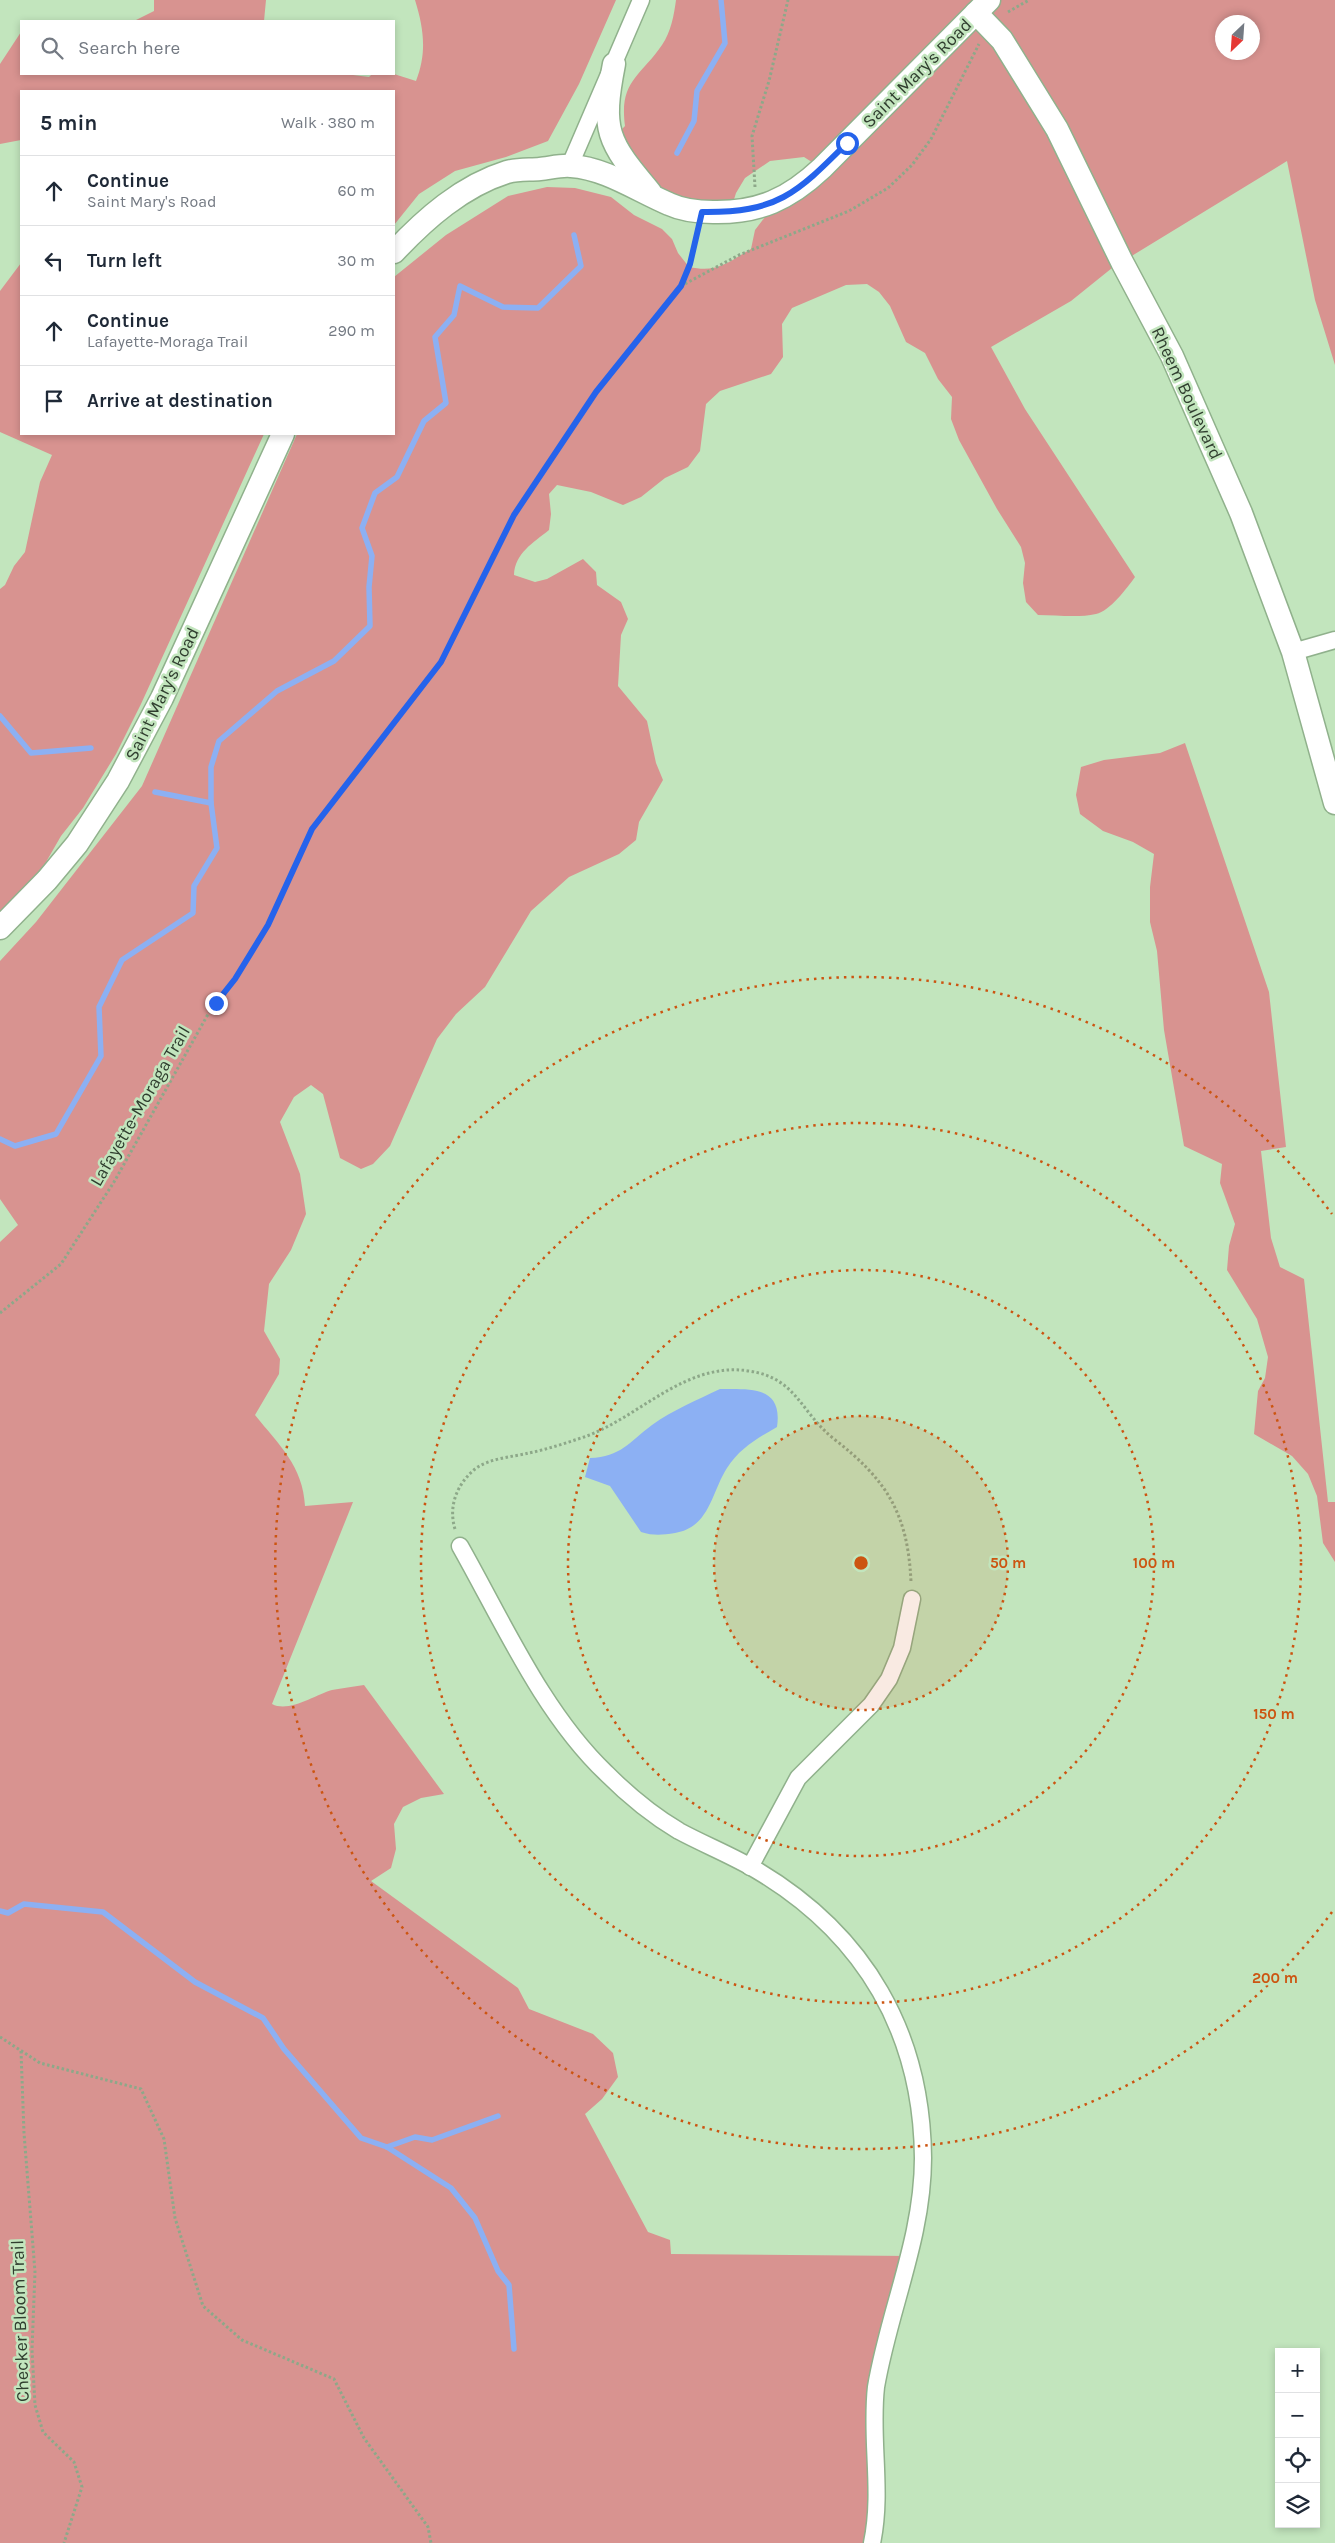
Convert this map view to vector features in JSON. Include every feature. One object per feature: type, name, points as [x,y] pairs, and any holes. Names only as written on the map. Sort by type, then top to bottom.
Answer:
[{"type":"street","points":[[570,166],[641,0]]},
{"type":"street","name":"Saint Mary's Road","points":[[395,251],[416,229],[457,195],[507,172],[570,166],[601,173],[672,206],[702,212],[730,212],[756,208],[779,200],[802,186],[985,14]]},
{"type":"street","name":"Rheem Boulevard","points":[[985,14],[1057,129],[1122,262],[1172,356],[1242,513],[1293,652],[1335,803]]},
{"type":"street","points":[[614,64],[608,96],[607,119],[612,139],[621,157],[656,198]]},
{"type":"street","name":"Saint Mary's Road","points":[[0,928],[47,880],[77,844],[118,781],[162,698],[284,435]]},
{"type":"street","points":[[1293,652],[1335,640]]},
{"type":"street","points":[[460,1546],[527,1666],[583,1749],[606,1774],[656,1816],[682,1832],[750,1866],[815,1912],[833,1929],[878,1986],[898,2027],[918,2092],[922,2144],[921,2191],[914,2238],[876,2387],[874,2406],[878,2483],[872,2543]]},
{"type":"street","points":[[750,1866],[798,1778],[871,1705],[890,1678],[902,1648],[912,1599]]},
{"type":"path","points":[[756,208],[752,136],[770,81],[788,0]]},
{"type":"path","name":"Lafayette-Moraga Trail","points":[[0,1314],[62,1264],[119,1174],[207,1016],[235,979],[268,925],[312,829],[441,662],[514,515],[596,392],[681,286],[739,255],[849,211],[888,188],[912,165],[931,139],[973,52],[985,14],[1010,9],[1029,0]]},
{"type":"path","points":[[681,286],[690,264],[702,212]]},
{"type":"path","points":[[460,1546],[453,1522],[455,1498],[457,1490],[465,1478],[478,1467],[541,1450],[607,1428],[669,1389],[719,1370],[748,1370],[774,1377],[789,1387],[812,1419],[864,1465],[892,1498],[901,1519],[908,1545],[912,1599]]},
{"type":"path","points":[[0,2037],[40,2063],[141,2089],[164,2138],[176,2218],[203,2306],[242,2340],[334,2379],[364,2438],[428,2527],[431,2543]]},
{"type":"path","name":"Checker Bloom Trail","points":[[21,2051],[24,2133],[35,2272],[32,2350],[35,2405],[43,2432],[74,2462],[82,2487],[64,2543]]},
{"type":"shaded area","points":[[154,0],[266,0],[264,20],[136,20],[154,11]]},
{"type":"shaded area","points":[[415,0],[616,0],[579,84],[548,141],[506,157],[455,171],[419,194],[395,224],[395,90],[20,90],[20,140],[0,144],[0,64],[20,34],[20,75],[353,75],[369,77],[371,75],[395,74],[416,81],[423,51],[420,21]]},
{"type":"shaded area","points":[[676,0],[1335,0],[1335,365],[1315,300],[1287,161],[1112,268],[1071,301],[991,347],[1025,409],[1135,577],[1118,598],[1101,612],[1082,616],[1038,615],[1026,602],[1023,583],[1025,563],[1021,547],[997,509],[959,440],[951,419],[952,397],[938,379],[925,353],[906,342],[890,306],[879,292],[867,284],[846,285],[792,308],[782,324],[783,357],[771,374],[720,391],[706,404],[700,451],[688,467],[665,478],[641,497],[623,505],[591,492],[557,485],[549,494],[551,514],[549,530],[526,549],[515,567],[514,575],[535,582],[547,579],[583,559],[596,572],[597,585],[621,602],[628,619],[621,635],[618,686],[647,721],[656,763],[663,780],[639,822],[636,840],[619,854],[569,877],[531,911],[485,987],[456,1014],[437,1039],[390,1146],[373,1164],[361,1169],[340,1158],[323,1094],[311,1085],[294,1097],[280,1122],[300,1174],[306,1214],[291,1250],[269,1284],[264,1331],[280,1359],[279,1374],[255,1415],[281,1446],[295,1468],[300,1479],[305,1506],[353,1502],[272,1704],[279,1706],[294,1705],[332,1690],[364,1685],[444,1794],[421,1798],[403,1807],[394,1824],[396,1849],[391,1868],[371,1881],[518,1988],[529,2009],[593,2034],[613,2053],[618,2077],[602,2099],[585,2114],[648,2232],[670,2240],[671,2254],[910,2256],[885,2349],[872,2543],[0,2543],[0,1242],[18,1225],[0,1199],[0,961],[36,922],[142,786],[297,435],[395,435],[395,276],[446,235],[508,196],[547,187],[575,188],[611,197],[634,215],[662,229],[672,239],[678,253],[689,267],[699,269],[715,268],[751,249],[755,230],[765,217],[765,205],[821,168],[804,157],[770,161],[745,178],[736,193],[730,212],[672,205],[612,139],[625,126],[624,111],[628,89],[668,35]]},
{"type":"shaded area","points":[[20,264],[20,435],[264,435],[141,704],[116,754],[83,808],[61,836],[38,876],[0,911],[0,589],[5,585],[14,566],[25,552],[40,482],[52,455],[0,432],[0,291]]},
{"type":"shaded area","points":[[1185,743],[1269,992],[1286,1147],[1261,1151],[1271,1238],[1280,1267],[1304,1279],[1328,1502],[1335,1502],[1335,1562],[1323,1543],[1317,1496],[1308,1474],[1292,1456],[1254,1434],[1258,1391],[1265,1378],[1268,1357],[1257,1319],[1227,1270],[1229,1246],[1235,1224],[1220,1183],[1222,1164],[1184,1146],[1164,1030],[1157,951],[1150,922],[1150,887],[1154,854],[1133,842],[1103,831],[1080,814],[1076,795],[1081,767],[1104,760],[1160,753]]},
{"type":"water","points":[[720,1389],[753,1390],[770,1397],[775,1404],[778,1414],[777,1427],[750,1444],[732,1461],[708,1508],[696,1524],[687,1530],[675,1533],[658,1535],[641,1532],[610,1486],[585,1477],[590,1458],[617,1452],[660,1420]]},
{"type":"waterway","points":[[677,153],[694,121],[697,91],[725,43],[721,0]]},
{"type":"waterway","points":[[0,1139],[15,1146],[56,1134],[101,1056],[99,1007],[122,960],[193,913],[194,886],[217,848],[211,803],[211,767],[219,741],[277,691],[334,661],[370,626],[369,587],[372,556],[362,528],[375,493],[397,477],[424,421],[446,403],[435,337],[454,315],[460,286],[503,307],[538,308],[581,266],[574,235]]},
{"type":"waterway","points":[[0,716],[31,753],[91,748]]},
{"type":"waterway","points":[[155,792],[211,803]]},
{"type":"waterway","points":[[0,1911],[8,1913],[24,1904],[103,1912],[195,1982],[263,2018],[284,2049],[361,2138],[387,2147],[451,2188],[475,2218],[498,2271],[509,2285],[514,2349]]},
{"type":"waterway","points":[[387,2147],[415,2137],[432,2140],[498,2116]]},
{"type":"route","points":[[216,1003],[235,979],[268,925],[312,829],[441,662],[514,515],[596,392],[681,286],[690,264],[702,212],[730,212],[756,208],[779,200],[802,186],[847,143]]}]
